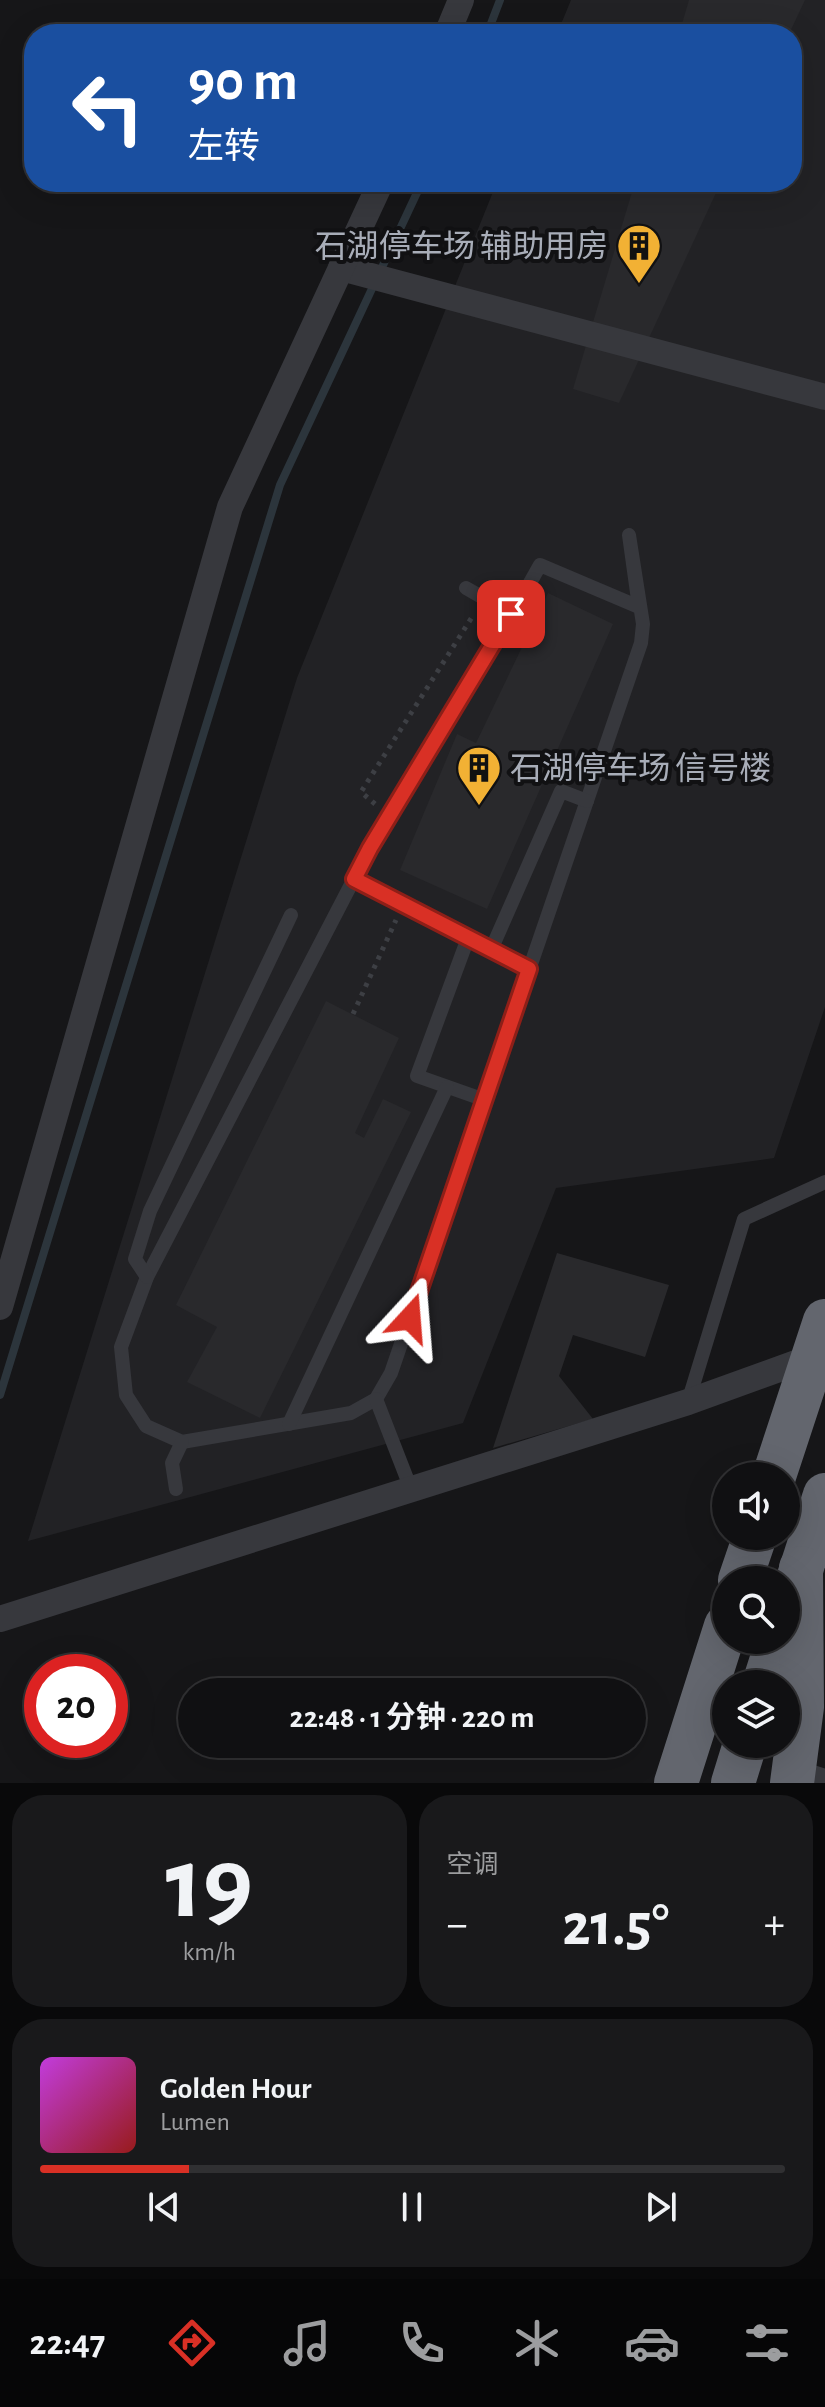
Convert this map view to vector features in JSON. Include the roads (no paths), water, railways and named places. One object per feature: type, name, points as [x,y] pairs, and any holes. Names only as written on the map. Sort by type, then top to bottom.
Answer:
[{"type":"highway","points":[[779,1462],[821,1343]]},
{"type":"highway","points":[[800,1571],[825,1495]]},
{"type":"highway","points":[[801,1568],[803,1779]]},
{"type":"highway","points":[[676,1783],[717,1654]]},
{"type":"highway","points":[[733,1783],[741,1758]]},
{"type":"street","points":[[451,24],[461,0]]},
{"type":"street","points":[[0,1307],[230,507],[376,192]]},
{"type":"street","points":[[341,268],[825,397]]},
{"type":"street","points":[[0,1619],[688,1402],[821,1343]]},
{"type":"lane","points":[[629,535],[643,624],[641,643],[587,801],[391,1373],[376,1399],[351,1413],[182,1442],[146,1426],[126,1395],[121,1347],[147,1277],[354,879],[540,565],[639,607],[629,535]]},
{"type":"lane","points":[[466,588],[511,614]]},
{"type":"lane","points":[[491,950],[561,791],[587,801]]},
{"type":"lane","points":[[354,879],[529,969]]},
{"type":"lane","points":[[147,1277],[135,1259],[150,1211],[291,915]]},
{"type":"lane","points":[[468,938],[417,1076],[485,1100]]},
{"type":"lane","points":[[289,1424],[447,1087]]},
{"type":"lane","points":[[688,1402],[744,1219],[825,1182]]},
{"type":"lane","points":[[376,1399],[411,1489]]},
{"type":"lane","points":[[176,1489],[172,1463],[182,1442]]},
{"type":"waterway","points":[[491,24],[500,0]]},
{"type":"waterway","points":[[0,1395],[280,485],[417,192]]},
{"type":"place","name":"石湖停车场 辅助用房","points":[[639,285]]},
{"type":"place","name":"石湖停车场 信号楼","points":[[479,807]]}]
